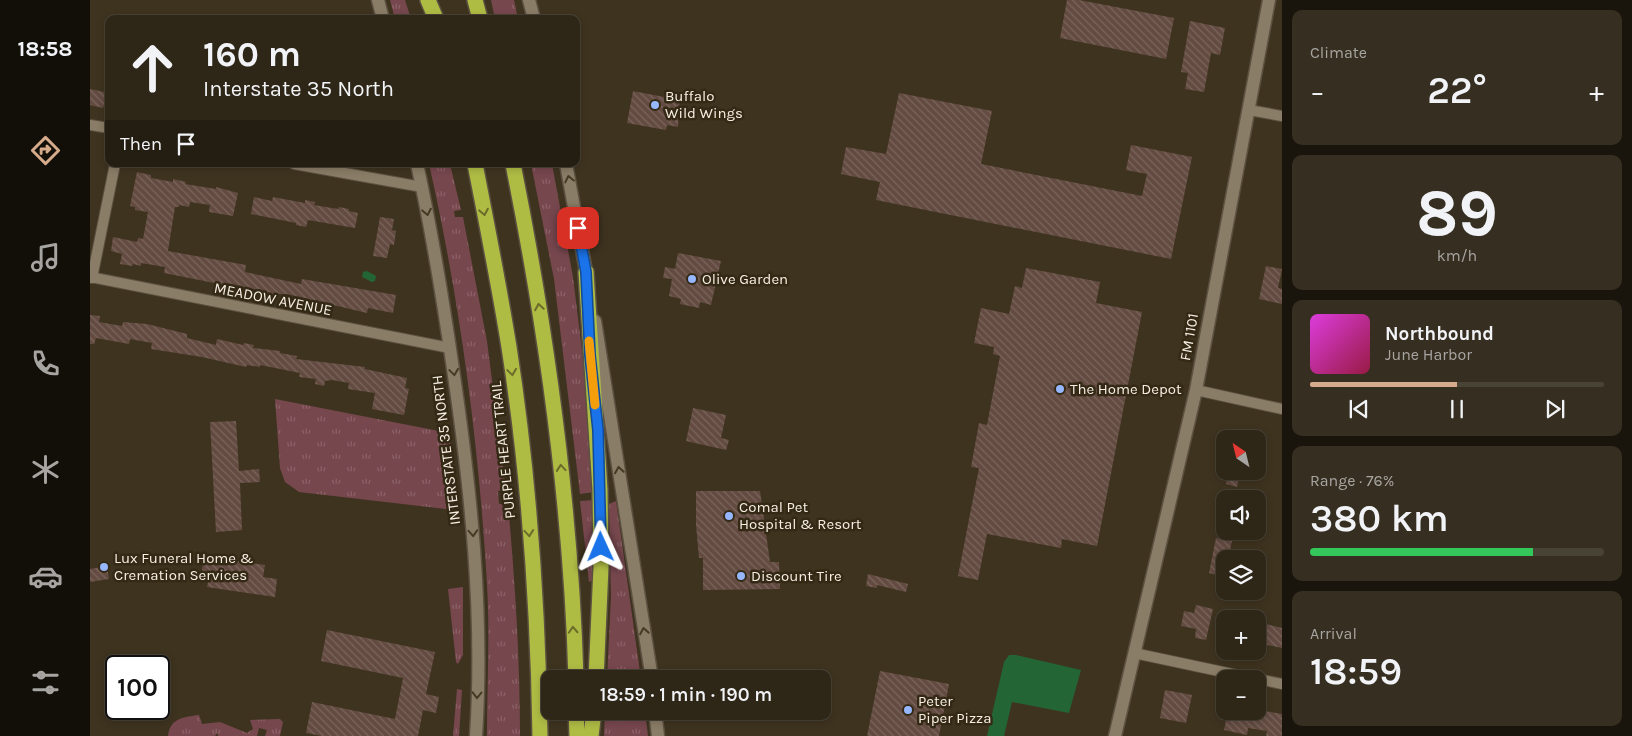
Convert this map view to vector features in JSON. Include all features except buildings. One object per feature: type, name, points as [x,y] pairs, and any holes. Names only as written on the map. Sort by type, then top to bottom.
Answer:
[{"type":"highway","points":[[428,0],[434,15]]},
{"type":"highway","points":[[436,0],[440,15]]},
{"type":"highway","points":[[475,0],[479,15]]},
{"type":"highway","name":"PURPLE HEART TRAIL","points":[[476,167],[503,312],[519,426],[531,551],[540,736]]},
{"type":"highway","points":[[514,167],[546,350],[560,456],[570,567],[576,670]]},
{"type":"highway","points":[[586,272],[600,490],[601,567],[596,670]]},
{"type":"highway","points":[[576,720],[577,736]]},
{"type":"highway","points":[[591,736],[593,720]]},
{"type":"main road","points":[[378,0],[382,15]]},
{"type":"main road","points":[[529,0],[533,15]]},
{"type":"main road","name":"FM 1101","points":[[1115,736],[1196,390],[1269,0]]},
{"type":"main road","name":"INTERSTATE 35 NORTH","points":[[418,167],[450,348],[471,503],[476,605],[476,736]]},
{"type":"main road","points":[[567,167],[586,272],[651,670]]},
{"type":"main road","points":[[656,720],[658,736]]},
{"type":"street","points":[[1249,110],[1282,116]]},
{"type":"street","points":[[90,125],[105,127]]},
{"type":"street","points":[[91,278],[114,167]]},
{"type":"street","points":[[311,167],[422,187]]},
{"type":"street","name":"MEADOW AVENUE","points":[[91,278],[450,348]]},
{"type":"street","points":[[1196,390],[1282,408]]},
{"type":"street","points":[[1134,653],[1216,670]]},
{"type":"street","points":[[1266,681],[1282,684]]},
{"type":"green space","points":[[390,0],[405,0],[410,15],[394,15]]},
{"type":"green space","points":[[491,0],[514,0],[517,15],[494,15]]},
{"type":"green space","points":[[430,167],[451,167],[461,210],[454,211],[455,217],[463,217],[487,341],[506,490],[498,491],[499,504],[508,504],[518,649],[520,736],[487,736],[488,603],[479,479],[467,373]]},
{"type":"green space","points":[[532,167],[553,167],[573,277],[584,367],[593,492],[580,494],[554,279]]},
{"type":"green space","points":[[275,399],[449,433],[458,501],[446,509],[299,492],[285,482],[280,468]]},
{"type":"green space","points":[[595,500],[595,579],[589,582],[580,501]]},
{"type":"green space","points":[[616,501],[640,670],[607,670],[611,596],[609,504]]},
{"type":"green space","points":[[463,587],[463,655],[458,664],[456,662],[448,589]]},
{"type":"green space","points":[[457,689],[462,690],[459,736],[453,736]]},
{"type":"green space","points":[[199,715],[202,724],[220,722],[247,733],[253,729],[250,720],[280,719],[283,722],[280,736],[265,736],[267,730],[259,728],[257,736],[218,736],[217,733],[215,736],[168,736],[169,730],[175,722],[183,718]]},
{"type":"green space","points":[[605,720],[646,720],[648,736],[604,736]]},
{"type":"shaded area","points":[[367,271],[376,276],[375,281],[372,282],[362,277],[363,272]]},
{"type":"shaded area","points":[[1009,655],[1081,670],[1069,713],[1012,702],[1004,736],[987,736],[1004,662]]},
{"type":"slow traffic","points":[[589,341],[595,405]]},
{"type":"place","name":"Buffalo Wild Wings","points":[[655,105]]},
{"type":"place","name":"Olive Garden","points":[[692,279]]},
{"type":"place","name":"The Home Depot","points":[[1060,389]]},
{"type":"place","name":"Comal Pet Hospital & Resort","points":[[729,516]]},
{"type":"place","name":"Lux Funeral Home & Cremation Services","points":[[104,567]]},
{"type":"place","name":"Discount Tire","points":[[741,576]]},
{"type":"place","name":"Peter Piper Pizza","points":[[908,710]]},
{"type":"route","points":[[578,228],[586,272],[590,355],[598,430],[601,547]]}]
